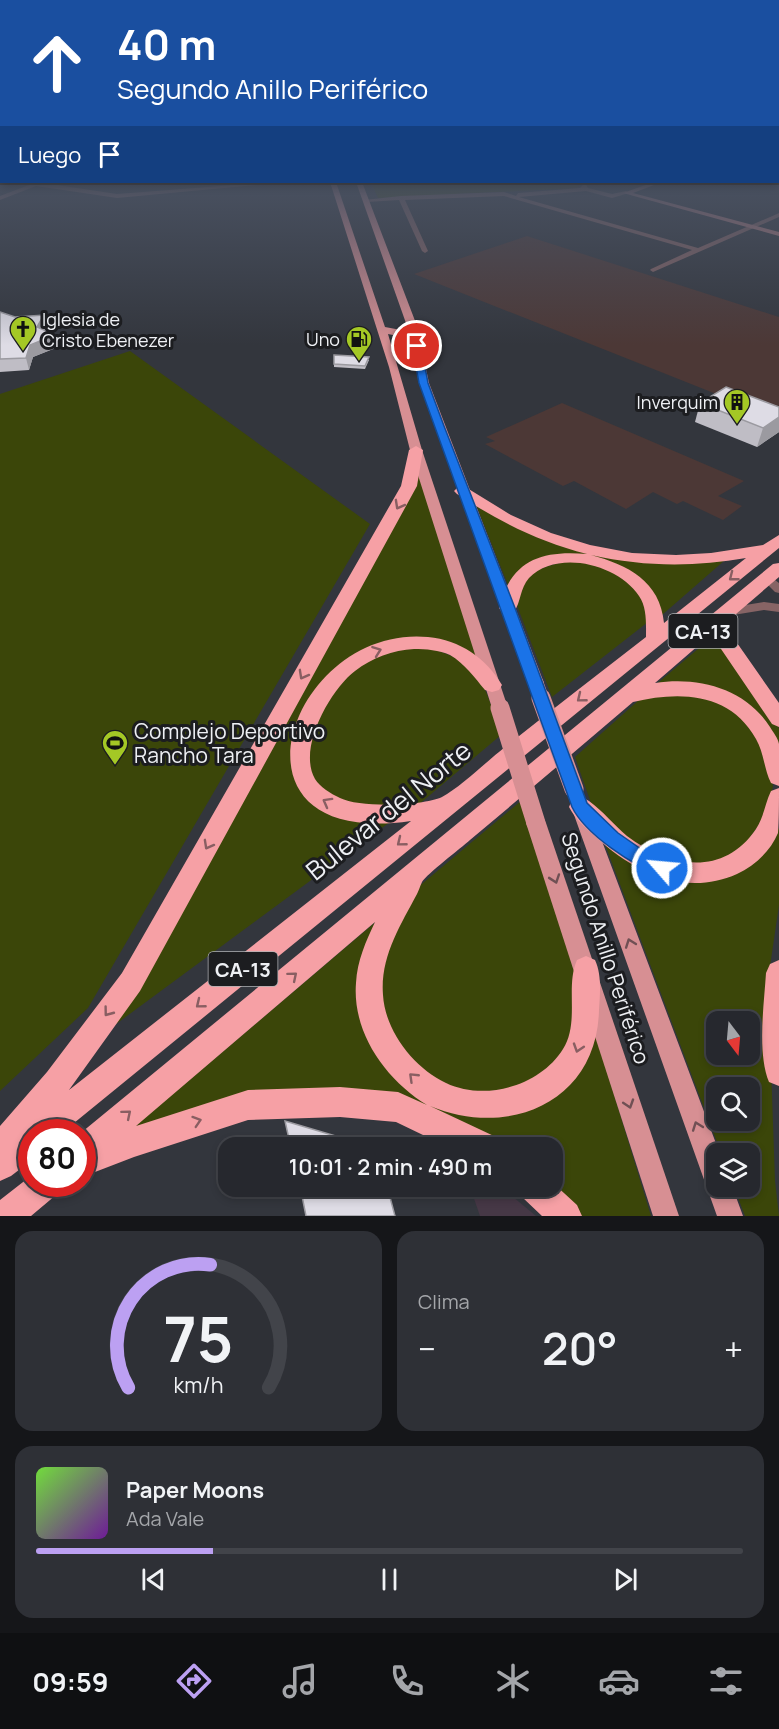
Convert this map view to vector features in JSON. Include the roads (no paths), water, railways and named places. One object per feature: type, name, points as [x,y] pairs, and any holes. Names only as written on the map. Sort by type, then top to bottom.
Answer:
[{"type":"highway","points":[[0,1150],[57,1082],[131,982],[409,486],[416,450]]},
{"type":"highway","points":[[462,491],[504,518],[531,530],[590,549],[629,556],[675,561],[714,558],[774,544]]},
{"type":"highway","name":"Bulevar del Norte","points":[[56,1119],[774,544]]},
{"type":"highway","points":[[508,608],[512,590],[524,573],[540,564],[564,558],[587,558],[615,567],[634,579],[647,593],[653,607],[655,639]]},
{"type":"highway","name":"CA-13","points":[[96,1140],[722,615],[775,578]]},
{"type":"highway","points":[[722,615],[726,641],[779,719]]},
{"type":"highway","points":[[446,805],[371,814],[334,806],[315,794],[302,775],[300,754],[307,724],[325,690],[347,667],[370,653],[396,645],[422,642],[448,647],[470,659],[492,685]]},
{"type":"highway","points":[[628,695],[674,688],[708,691],[736,703],[758,723],[774,752],[779,777]]},
{"type":"highway","points":[[577,798],[611,838],[638,856],[662,868],[692,873],[718,871],[744,860],[764,840],[776,813],[779,797]]},
{"type":"highway","points":[[416,874],[381,935],[372,965],[369,997],[376,1027],[396,1060],[423,1086],[453,1101],[488,1104],[525,1098],[554,1083],[574,1058],[584,1028],[586,969]]},
{"type":"highway","points":[[779,973],[777,1035],[779,1072]]},
{"type":"highway","points":[[96,1157],[248,1105],[340,1102],[398,1107],[462,1137]]},
{"type":"highway","points":[[0,1165],[18,1151]]},
{"type":"highway","points":[[6,1216],[29,1197]]},
{"type":"highway","points":[[545,1197],[566,1216]]},
{"type":"main road","name":"Segundo Anillo Periférico","points":[[349,232],[406,407],[416,450],[666,1216]]},
{"type":"main road","name":"Segundo Anillo Periférico","points":[[378,232],[412,326],[424,383],[462,491],[536,683],[706,1151]]},
{"type":"main road","points":[[381,328],[388,332],[399,333],[409,331],[412,326]]},
{"type":"main road","points":[[723,1197],[730,1216]]},
{"type":"street","points":[[417,232],[425,250]]},
{"type":"street","points":[[634,232],[698,250]]},
{"type":"street","points":[[653,270],[742,232]]},
{"type":"street","points":[[722,615],[764,606],[779,608]]},
{"type":"place","name":"Iglesia de Cristo Ebenezer","points":[[23,352]]},
{"type":"place","name":"Uno","points":[[359,362]]},
{"type":"place","name":"Inverquim","points":[[737,425]]},
{"type":"place","name":"Complejo Deportivo Rancho Tara","points":[[115,766]]}]
